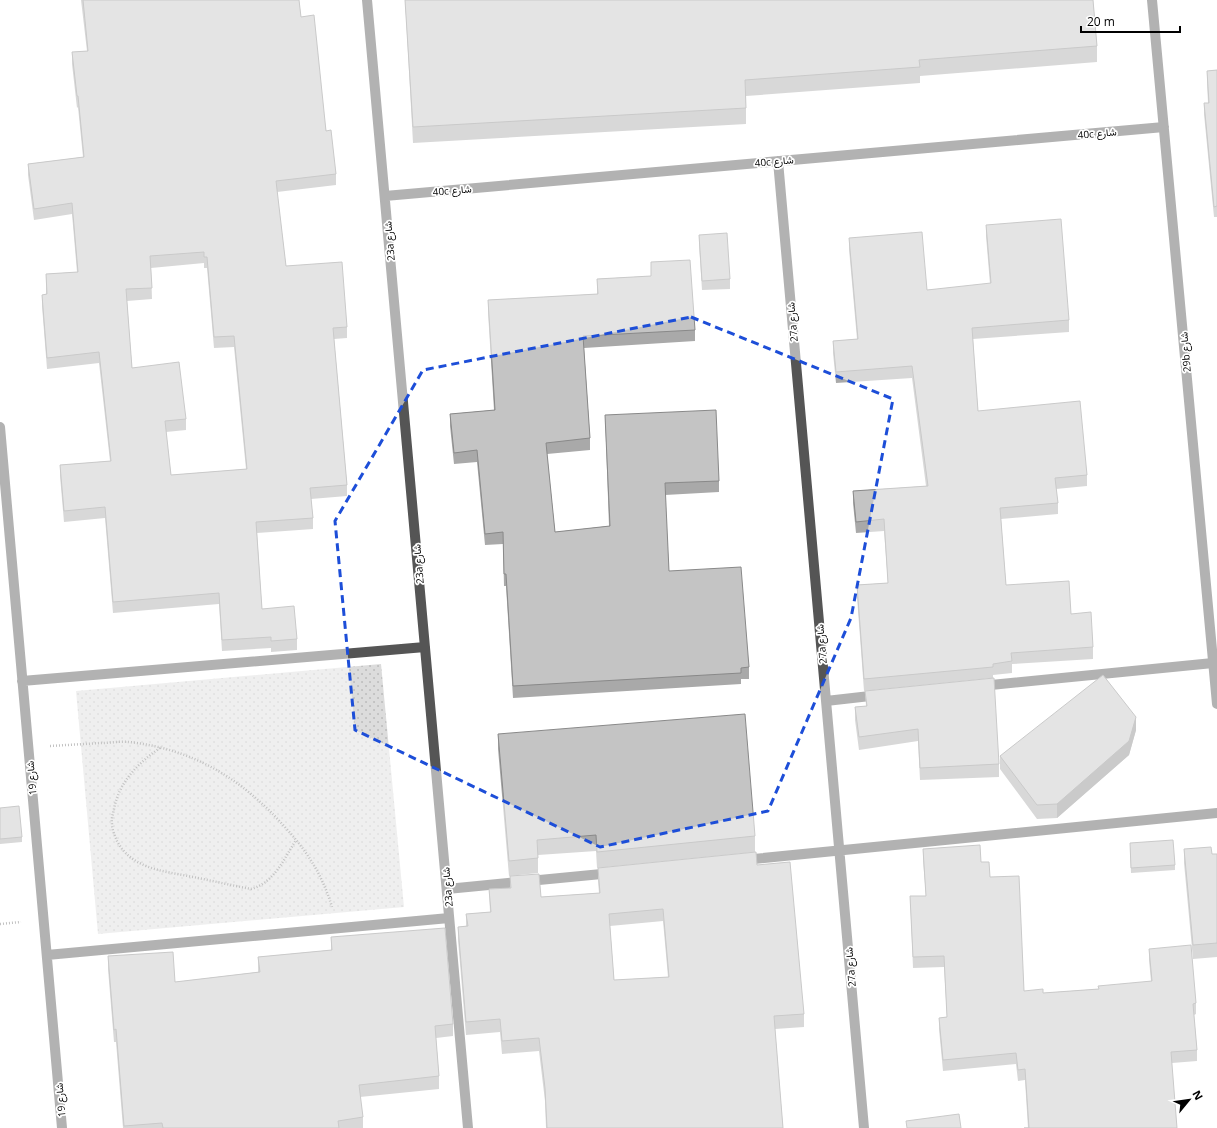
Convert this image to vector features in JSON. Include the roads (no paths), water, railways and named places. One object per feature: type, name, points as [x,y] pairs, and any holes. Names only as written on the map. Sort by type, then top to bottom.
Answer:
[{"type":"street","name":"23a شارع","points":[[367,0],[468,1128]]},
{"type":"street","name":"29b شارع","points":[[1152,0],[1217,704]]},
{"type":"street","name":"40c شارع","points":[[385,196],[1164,127]]},
{"type":"street","name":"27a شارع","points":[[778,161],[864,1128]]},
{"type":"street","name":"شارع 19","points":[[0,427],[62,1128]]},
{"type":"street","points":[[22,681],[425,647]]},
{"type":"street","points":[[968,687],[1214,663]]},
{"type":"street","points":[[826,701],[889,694]]},
{"type":"street","points":[[729,861],[1217,813]]},
{"type":"street","points":[[447,889],[620,872]]},
{"type":"street","points":[[47,955],[449,918]]}]
